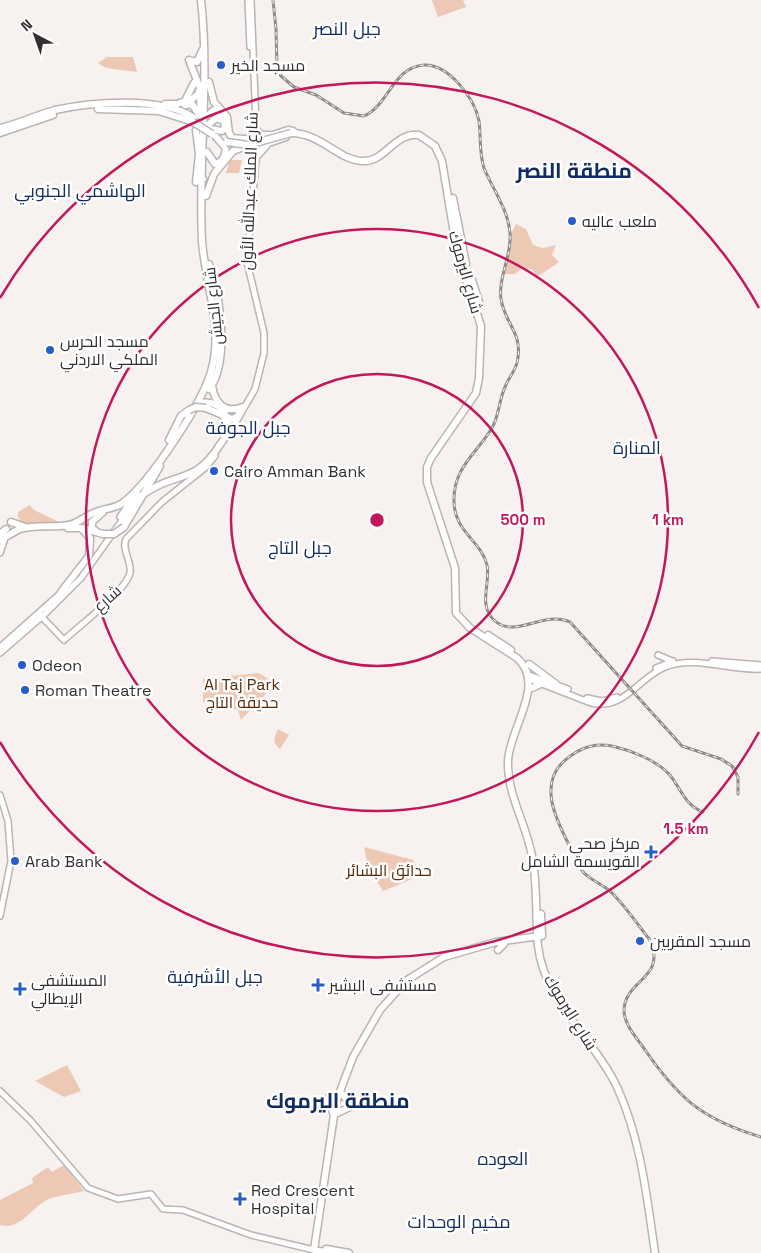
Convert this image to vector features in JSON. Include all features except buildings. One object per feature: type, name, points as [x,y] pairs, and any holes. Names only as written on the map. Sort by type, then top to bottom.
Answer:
[{"type":"highway","name":"شارع الجيش","points":[[144,481],[202,397],[212,370],[216,350],[216,336],[202,243],[205,54],[203,0]]},
{"type":"highway","name":"شارع الجيش","points":[[203,0],[209,82],[208,116],[214,131],[203,153],[196,182],[203,180],[209,264],[214,281],[221,345],[219,365],[211,388]]},
{"type":"highway","points":[[188,60],[195,62],[199,60],[204,45]]},
{"type":"highway","points":[[0,128],[63,109],[144,104],[180,104],[188,97],[205,54]]},
{"type":"highway","points":[[188,60],[195,81]]},
{"type":"highway","points":[[186,114],[183,108],[198,94],[200,88],[188,60]]},
{"type":"highway","points":[[200,97],[214,131],[226,152],[218,163],[212,163],[203,153],[196,130],[214,131],[229,133],[229,120],[214,102],[209,82]]},
{"type":"highway","points":[[188,103],[197,109],[214,131]]},
{"type":"highway","points":[[144,104],[186,114],[214,131],[253,146]]},
{"type":"highway","points":[[0,133],[58,113],[92,109],[159,111],[253,146],[270,143]]},
{"type":"highway","points":[[208,116],[212,111],[216,111],[223,116],[214,131]]},
{"type":"highway","points":[[253,146],[255,131],[262,135],[270,135],[288,130],[294,132]]},
{"type":"highway","name":"شارع اليرموك","points":[[214,131],[248,145],[294,132],[316,135],[352,156],[362,158],[375,155],[405,133],[422,132],[432,138],[442,153],[450,187],[457,236],[480,305],[485,337],[481,390],[473,407],[433,460],[430,482],[458,563],[460,578],[459,605],[461,613],[471,624],[529,664],[532,688],[514,747],[513,778],[518,804],[537,863],[540,938],[538,948],[545,974],[621,1090],[640,1143],[659,1253]]},
{"type":"highway","points":[[204,193],[216,172],[233,151],[270,143],[294,132]]},
{"type":"highway","name":"شارع اليرموك","points":[[294,132],[312,137],[351,158],[363,161],[374,159],[406,135],[424,136],[436,148],[442,161],[457,236],[481,321],[479,382],[471,403],[431,458],[427,467],[427,482],[455,568],[456,613],[470,628],[524,664],[531,678],[528,693],[511,741],[508,761],[511,791],[533,861],[537,924],[544,955],[550,976],[564,1003]]},
{"type":"highway","points":[[253,146],[270,135]]},
{"type":"highway","points":[[195,186],[200,186],[204,193]]},
{"type":"highway","points":[[462,253],[468,247]]},
{"type":"highway","points":[[211,388],[215,399],[220,405],[231,410],[243,407]]},
{"type":"highway","points":[[1,540],[23,530],[82,528],[100,533],[114,534],[124,527],[152,478],[204,406],[211,388]]},
{"type":"highway","points":[[162,456],[179,419],[189,410],[204,406],[223,416],[236,418],[243,407]]},
{"type":"highway","points":[[223,416],[229,425],[227,434]]},
{"type":"highway","points":[[188,480],[211,459],[227,434],[239,420]]},
{"type":"highway","points":[[143,495],[199,470]]},
{"type":"highway","points":[[1,540],[25,527],[69,525],[94,512],[122,504],[144,481]]},
{"type":"highway","points":[[100,533],[92,528],[92,522],[106,510]]},
{"type":"highway","points":[[14,514],[15,520],[25,527]]},
{"type":"highway","points":[[11,522],[25,527]]},
{"type":"highway","points":[[61,592],[90,554],[91,540],[82,528]]},
{"type":"highway","points":[[1,540],[6,529]]},
{"type":"highway","points":[[529,664],[556,684]]},
{"type":"highway","points":[[532,688],[543,683]]},
{"type":"highway","points":[[341,1094],[352,1066],[366,1039],[384,1009],[396,994],[417,976],[439,963],[489,946],[528,939],[537,924]]},
{"type":"highway","points":[[317,1248],[335,1114],[353,1057],[372,1022],[388,1000],[407,980],[434,962],[496,942],[540,938]]},
{"type":"highway","points":[[528,939],[538,948]]},
{"type":"highway","points":[[489,946],[497,950],[504,944]]},
{"type":"highway","name":"شارع اليرموك","points":[[621,1090],[635,1140],[655,1253]]},
{"type":"highway","points":[[335,1114],[329,1096],[341,1094]]},
{"type":"highway","points":[[335,1114],[351,1106],[341,1094]]},
{"type":"highway","points":[[317,1248],[329,1253]]},
{"type":"highway","points":[[317,1248],[349,1253]]},
{"type":"main road","name":"شارع الملك عبدالله الأول","points":[[243,407],[256,383],[262,349],[261,334],[248,286],[244,259],[255,131],[249,0]]},
{"type":"main road","name":"شارع الملك عبدالله الأول","points":[[123,545],[162,502],[212,461],[239,420],[258,382],[264,354],[264,333],[247,262],[253,197],[253,146]]},
{"type":"main road","points":[[253,197],[255,215]]},
{"type":"main road","points":[[0,653],[41,616],[94,562],[152,478]]},
{"type":"main road","name":"شارع الجيش","points":[[41,616],[90,562],[144,481]]},
{"type":"main road","points":[[41,616],[62,638],[116,594],[130,573],[129,560],[123,545],[127,534],[174,488],[171,484],[160,486]]},
{"type":"main road","points":[[0,553],[1,540]]},
{"type":"main road","points":[[0,647],[41,616]]},
{"type":"main road","points":[[655,668],[658,656],[673,661]]},
{"type":"main road","points":[[531,678],[556,684],[591,699],[606,701],[627,692],[655,668],[673,661],[694,659],[761,665]]},
{"type":"main road","points":[[531,678],[591,703],[606,704],[626,696],[656,672],[673,665],[697,662],[761,669]]},
{"type":"main road","points":[[0,795],[8,822],[11,861],[0,916]]},
{"type":"main road","points":[[0,1091],[30,1120],[88,1188],[118,1199],[151,1194],[163,1209],[183,1210],[251,1236],[317,1248]]},
{"type":"green space","points":[[432,0],[463,0],[466,7],[438,17]]},
{"type":"green space","points":[[107,57],[133,57],[137,72],[106,68],[98,63]]},
{"type":"green space","points":[[230,160],[242,160],[239,173],[226,173]]},
{"type":"green space","points":[[516,224],[526,229],[533,245],[543,248],[556,245],[552,255],[559,262],[540,275],[536,275],[532,269],[521,269],[515,274],[505,274],[511,234]]},
{"type":"green space","points":[[30,505],[34,510],[59,522],[58,524],[36,526],[25,524],[18,517],[18,512]]},
{"type":"green space","name":"Al Taj Park حديقة التاج","points":[[259,673],[273,682],[264,696],[241,720],[238,710],[203,702],[203,679]]},
{"type":"green space","points":[[278,729],[289,735],[280,749],[274,740]]},
{"type":"green space","name":"حدائق البشائر","points":[[364,847],[413,860],[422,875],[383,891],[368,867]]},
{"type":"green space","points":[[67,1065],[81,1091],[64,1097],[35,1081]]},
{"type":"green space","points":[[64,1165],[84,1191],[49,1199],[20,1221],[7,1226],[0,1225],[0,1200],[33,1183],[32,1178],[48,1167],[52,1172]]},
{"type":"railway","points":[[273,0],[277,68],[281,76],[294,87],[316,95],[344,113],[364,116],[380,104],[405,72],[414,67],[433,66],[443,70],[459,84],[477,112],[482,162],[509,224],[510,242],[501,283],[501,299],[518,344],[517,363],[506,384],[492,428],[462,469],[455,488],[455,510],[458,520],[484,556],[487,565],[486,601],[490,615],[503,626],[512,627],[550,619],[570,622],[682,746],[721,759],[732,766],[738,777],[738,794]]},
{"type":"railway","points":[[703,812],[687,801],[664,769],[635,753],[612,746],[592,746],[573,754],[563,762],[556,771],[552,781],[552,802],[555,813],[579,866],[587,876],[612,893],[650,940],[654,953],[650,971],[631,991],[626,1000],[624,1015],[630,1030],[668,1080],[693,1104],[722,1123],[761,1137]]},
{"type":"place","name":"مسجد الخير","points":[[221,65]]},
{"type":"place","name":"ملعب عاليه","points":[[572,221]]},
{"type":"place","name":"مسجد الحرس الملكي الاردني","points":[[50,350]]},
{"type":"place","name":"Cairo Amman Bank","points":[[214,471]]},
{"type":"place","name":"Odeon","points":[[22,665]]},
{"type":"place","name":"Roman Theatre","points":[[25,690]]},
{"type":"place","name":"مركز صحي القويسمة الشامل","points":[[651,852]]},
{"type":"place","name":"Arab Bank","points":[[15,861]]},
{"type":"place","name":"مسجد المقربين","points":[[640,941]]},
{"type":"place","name":"مستشفى البشير","points":[[318,985]]},
{"type":"place","name":"المستشفى الإيطالي","points":[[20,989]]},
{"type":"place","name":"Red Crescent Hospital","points":[[240,1199]]},
{"type":"district","name":"جبل النصر","points":[[347,29]]},
{"type":"district","name":"منطقة النصر","points":[[574,171]]},
{"type":"district","name":"الهاشمي الجنوبي","points":[[80,191]]},
{"type":"district","name":"جبل الجوفة","points":[[248,428]]},
{"type":"district","name":"المنارة","points":[[637,448]]},
{"type":"district","name":"جبل التاج","points":[[300,548]]},
{"type":"district","name":"جبل الأشرفية","points":[[215,977]]},
{"type":"district","name":"منطقة اليرموك","points":[[338,1101]]},
{"type":"district","name":"العوده","points":[[503,1159]]},
{"type":"district","name":"مخيم الوحدات","points":[[459,1222]]}]
